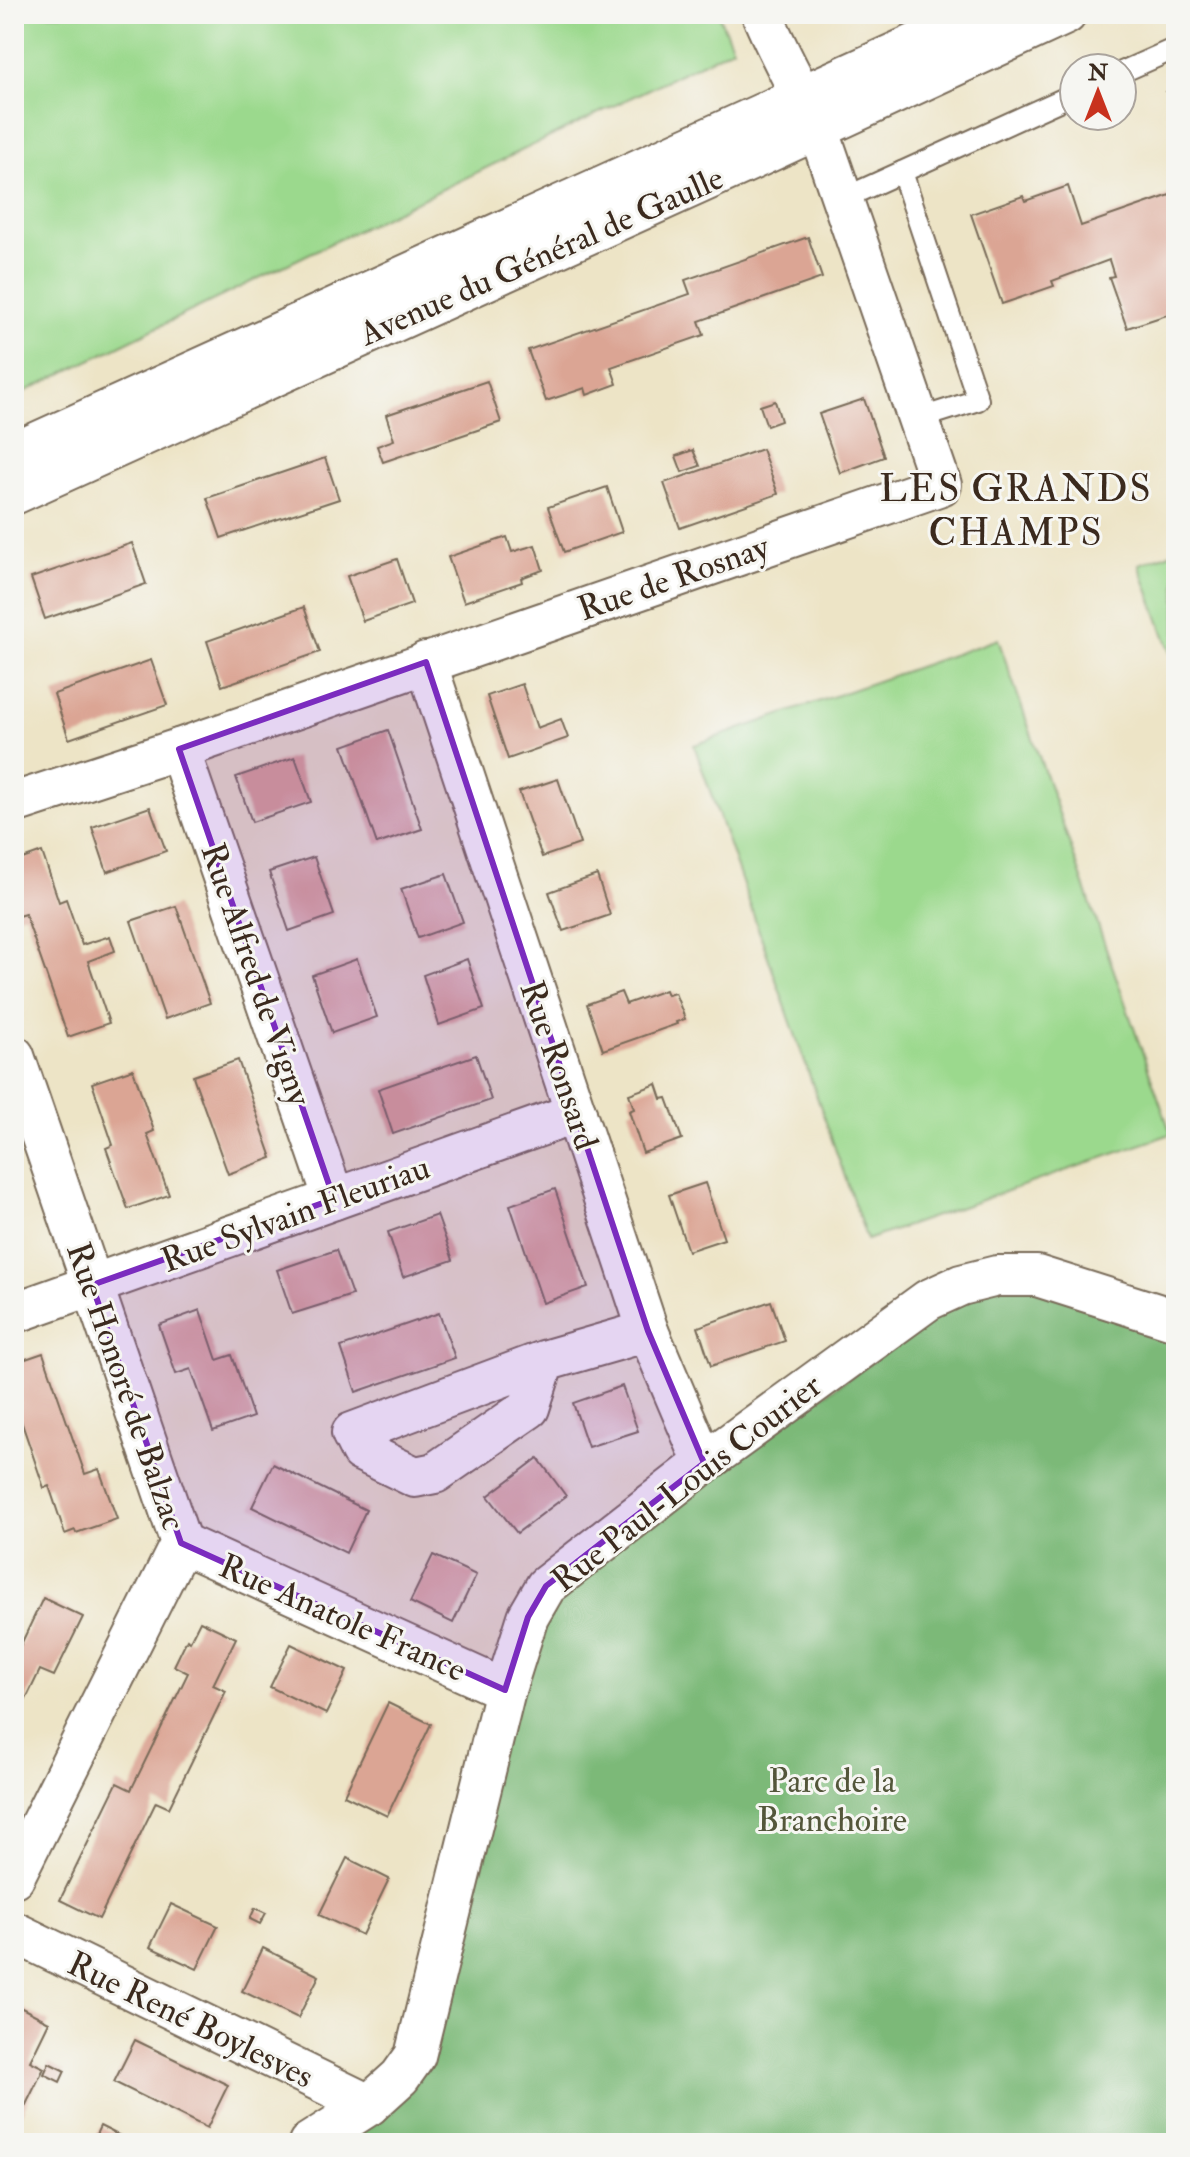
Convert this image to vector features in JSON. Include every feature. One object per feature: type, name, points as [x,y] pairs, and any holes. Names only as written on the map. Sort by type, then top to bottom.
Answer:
[{"type":"street","name":"Rue de Rosnay","points":[[14,803],[179,749],[941,485],[810,112],[777,51],[762,14]]},
{"type":"street","name":"Avenue du Général de Gaulle","points":[[14,494],[810,112],[982,14]]},
{"type":"street","name":"Avenue du Général de Gaulle","points":[[14,453],[810,112],[1066,14]]},
{"type":"street","name":"Rue Ronsard","points":[[426,662],[648,1331],[704,1463]]},
{"type":"street","name":"Rue Alfred de Vigny","points":[[179,749],[334,1199]]},
{"type":"street","name":"Rue Honoré de Balzac","points":[[14,1056],[181,1543],[14,1877]]},
{"type":"street","name":"Rue Sylvain Fleuriau","points":[[14,1313],[576,1113]]},
{"type":"street","name":"Rue Paul-Louis Courier","points":[[309,2143],[369,2105],[400,2077],[415,2056],[505,1690],[528,1617],[546,1586],[704,1463],[928,1300],[961,1285],[997,1276],[1037,1276],[1176,1320]]},
{"type":"street","points":[[544,1361],[648,1331]]},
{"type":"street","name":"Rue Anatole France","points":[[181,1543],[505,1690]]},
{"type":"street","name":"Rue René Boylesves","points":[[14,1932],[369,2105]]},
{"type":"lane","points":[[1138,65],[1176,48]]},
{"type":"lane","points":[[842,199],[1058,101]]},
{"type":"lane","points":[[902,172],[978,400],[918,419]]},
{"type":"highlighted area","points":[[426,662],[648,1331],[704,1463],[546,1586],[528,1617],[505,1690],[181,1543],[92,1285],[334,1199],[179,749]]},
{"type":"green space","points":[[14,14],[718,14],[733,48],[14,397]]},
{"type":"green space","points":[[1176,551],[1176,667],[1139,564]]},
{"type":"green space","points":[[998,639],[1171,1134],[867,1240],[694,745]]},
{"type":"green space","name":"Parc de la Branchoire","points":[[997,1276],[1176,1320],[1176,2143],[309,2143],[400,2077],[546,1586]]},
{"type":"building","points":[[1176,89],[1176,119],[1166,92]]},
{"type":"building","points":[[1068,186],[1081,226],[1176,193],[1176,312],[1127,328],[1109,277],[1114,276],[1109,260],[1052,281],[1054,286],[1002,304],[971,214],[1023,196],[1025,201]]},
{"type":"building","points":[[808,237],[822,278],[699,321],[704,335],[611,367],[617,384],[587,395],[585,388],[546,401],[528,350],[690,294],[685,280]]},
{"type":"building","points":[[487,381],[501,422],[383,462],[377,446],[394,440],[386,415]]},
{"type":"building","points":[[864,399],[884,457],[840,473],[819,414]]},
{"type":"building","points":[[775,401],[781,421],[767,426],[760,406]]},
{"type":"building","points":[[762,449],[778,494],[680,528],[664,483]]},
{"type":"building","points":[[693,450],[700,466],[682,472],[676,456]]},
{"type":"building","points":[[325,458],[339,499],[221,538],[207,498]]},
{"type":"building","points":[[607,487],[622,532],[564,552],[548,507]]},
{"type":"building","points":[[507,537],[512,552],[535,545],[543,570],[521,578],[522,582],[464,602],[448,557]]},
{"type":"building","points":[[132,543],[146,584],[45,619],[31,578]]},
{"type":"building","points":[[397,559],[412,604],[363,621],[347,576]]},
{"type":"building","points":[[304,607],[320,652],[222,686],[207,641]]},
{"type":"building","points":[[151,660],[167,705],[69,739],[54,694]]},
{"type":"building","points":[[522,684],[537,728],[561,719],[568,738],[508,759],[487,696]]},
{"type":"building","points":[[388,730],[422,829],[377,844],[343,746]]},
{"type":"building","points":[[295,757],[311,802],[252,822],[236,777]]},
{"type":"building","points":[[558,779],[580,844],[542,857],[519,792]]},
{"type":"building","points":[[150,807],[166,851],[107,872],[92,827]]},
{"type":"building","points":[[42,852],[59,902],[66,899],[82,945],[110,936],[115,951],[88,961],[109,1023],[68,1037],[25,914],[18,916],[14,905],[14,862]]},
{"type":"building","points":[[314,857],[334,915],[289,931],[269,872]]},
{"type":"building","points":[[446,874],[463,922],[418,938],[401,889]]},
{"type":"building","points":[[597,875],[610,915],[563,931],[549,892]]},
{"type":"building","points":[[176,906],[210,1003],[165,1019],[131,921]]},
{"type":"building","points":[[357,959],[377,1017],[332,1033],[312,975]]},
{"type":"building","points":[[467,959],[484,1009],[439,1025],[423,975]]},
{"type":"building","points":[[665,990],[667,995],[675,993],[685,1019],[603,1050],[587,1004],[621,992],[626,1004]]},
{"type":"building","points":[[476,1055],[491,1100],[393,1134],[378,1089]]},
{"type":"building","points":[[238,1060],[272,1158],[228,1174],[193,1076]]},
{"type":"building","points":[[133,1069],[154,1131],[147,1134],[169,1195],[128,1209],[106,1148],[113,1145],[92,1083]]},
{"type":"building","points":[[657,1084],[662,1099],[667,1098],[682,1139],[643,1153],[629,1111],[634,1109],[629,1094]]},
{"type":"building","points":[[705,1183],[724,1239],[688,1251],[669,1195]]},
{"type":"building","points":[[555,1189],[588,1287],[543,1303],[510,1205]]},
{"type":"building","points":[[437,1215],[453,1260],[403,1277],[388,1232]]},
{"type":"building","points":[[336,1250],[352,1295],[292,1314],[277,1270]]},
{"type":"building","points":[[771,1301],[785,1341],[711,1366],[698,1327]]},
{"type":"building","points":[[200,1310],[217,1360],[232,1355],[253,1417],[213,1431],[191,1369],[176,1374],[159,1325]]},
{"type":"building","points":[[439,1313],[455,1358],[356,1392],[341,1347]]},
{"type":"building","points":[[43,1353],[85,1474],[99,1469],[117,1519],[76,1533],[75,1530],[65,1534],[49,1486],[44,1488],[14,1400],[14,1363]]},
{"type":"building","points":[[622,1386],[638,1431],[588,1447],[573,1403]]},
{"type":"building","points":[[538,1458],[566,1496],[517,1533],[488,1496]]},
{"type":"building","points":[[273,1464],[366,1510],[346,1553],[252,1507]]},
{"type":"building","points":[[433,1555],[476,1575],[453,1623],[410,1602]]},
{"type":"building","points":[[43,1598],[83,1617],[54,1676],[40,1670],[14,1724],[14,1659]]},
{"type":"building","points":[[200,1621],[236,1638],[213,1685],[226,1691],[169,1808],[156,1802],[99,1919],[60,1900],[117,1783],[131,1790],[188,1673],[174,1666]]},
{"type":"building","points":[[291,1644],[347,1671],[326,1714],[270,1687]]},
{"type":"building","points":[[388,1703],[431,1724],[387,1816],[344,1795]]},
{"type":"building","points":[[347,1858],[389,1879],[362,1935],[319,1915]]},
{"type":"building","points":[[171,1904],[218,1926],[197,1969],[150,1947]]},
{"type":"building","points":[[255,1908],[266,1913],[260,1924],[250,1919]]},
{"type":"building","points":[[263,1948],[319,1976],[298,2018],[242,1991]]},
{"type":"building","points":[[14,2004],[49,2022],[30,2061],[44,2068],[14,2129]]},
{"type":"building","points":[[135,2040],[228,2085],[207,2128],[114,2082]]},
{"type":"building","points":[[49,2063],[65,2071],[60,2082],[44,2074]]},
{"type":"building","points":[[100,2126],[134,2143],[92,2143]]},
{"type":"district","name":"LES GRANDS CHAMPS","points":[[1016,510]]}]
